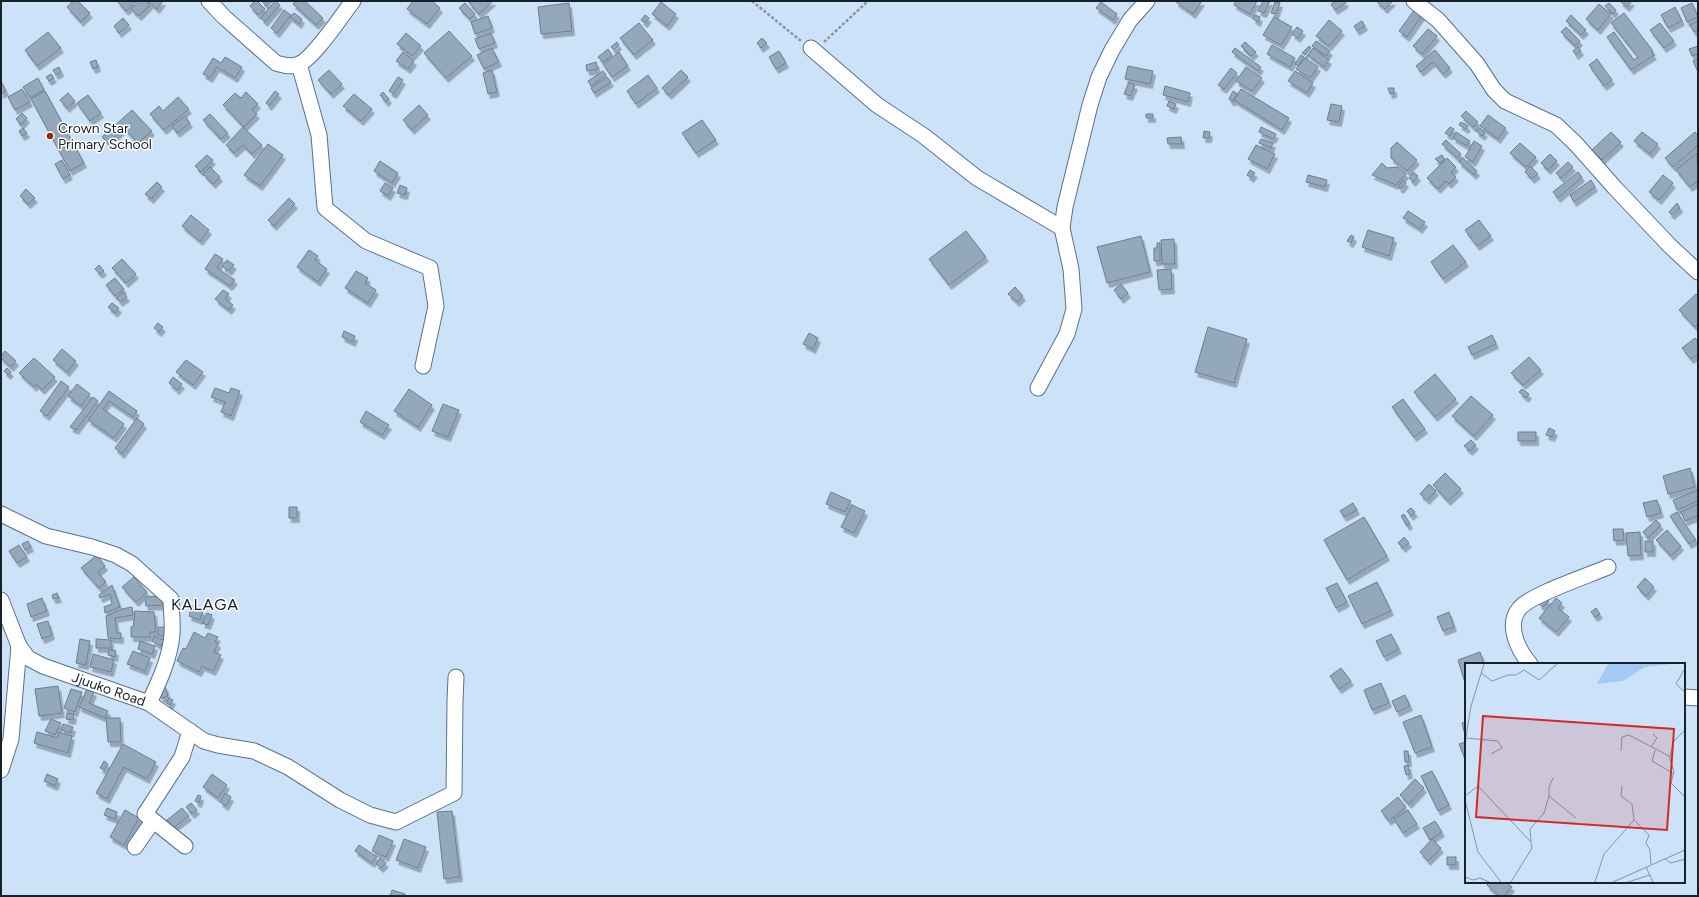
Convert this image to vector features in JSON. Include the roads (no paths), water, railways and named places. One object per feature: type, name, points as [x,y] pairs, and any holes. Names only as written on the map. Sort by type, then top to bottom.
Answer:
[{"type":"street","points":[[208,1],[276,63],[286,66],[299,64],[311,56],[353,1]]},
{"type":"street","points":[[1038,388],[1067,334],[1074,309],[1071,269],[1062,228],[1065,207],[1090,105],[1098,77],[1112,50],[1130,20],[1147,1]]},
{"type":"street","points":[[1414,1],[1438,20],[1477,64],[1494,90],[1505,101],[1556,125],[1576,144],[1670,246],[1698,272]]},
{"type":"street","points":[[810,48],[877,105],[924,136],[977,178],[1062,228]]},
{"type":"street","points":[[299,64],[319,135],[325,208],[366,241],[430,268],[436,306],[423,366]]},
{"type":"street","name":"Jjuuko Road","points":[[1,514],[46,536],[92,546],[116,555],[132,564],[171,599],[171,646],[157,687],[149,703],[43,666],[28,658],[19,646],[1,600]]},
{"type":"street","points":[[1529,663],[1516,640],[1513,628],[1512,622],[1519,608],[1534,598],[1608,567]]},
{"type":"street","points":[[1,770],[11,739],[19,646]]},
{"type":"street","points":[[149,703],[204,740],[218,745],[254,750],[271,758],[340,800],[370,815],[396,822],[454,793],[456,677]]},
{"type":"street","points":[[1685,697],[1698,698]]},
{"type":"street","points":[[185,846],[145,814],[182,757],[190,731]]},
{"type":"street","points":[[135,847],[153,821]]},
{"type":"place","name":"Crown Star Primary School","points":[[50,136]]},
{"type":"district","name":"KALAGA","points":[[205,604]]}]
